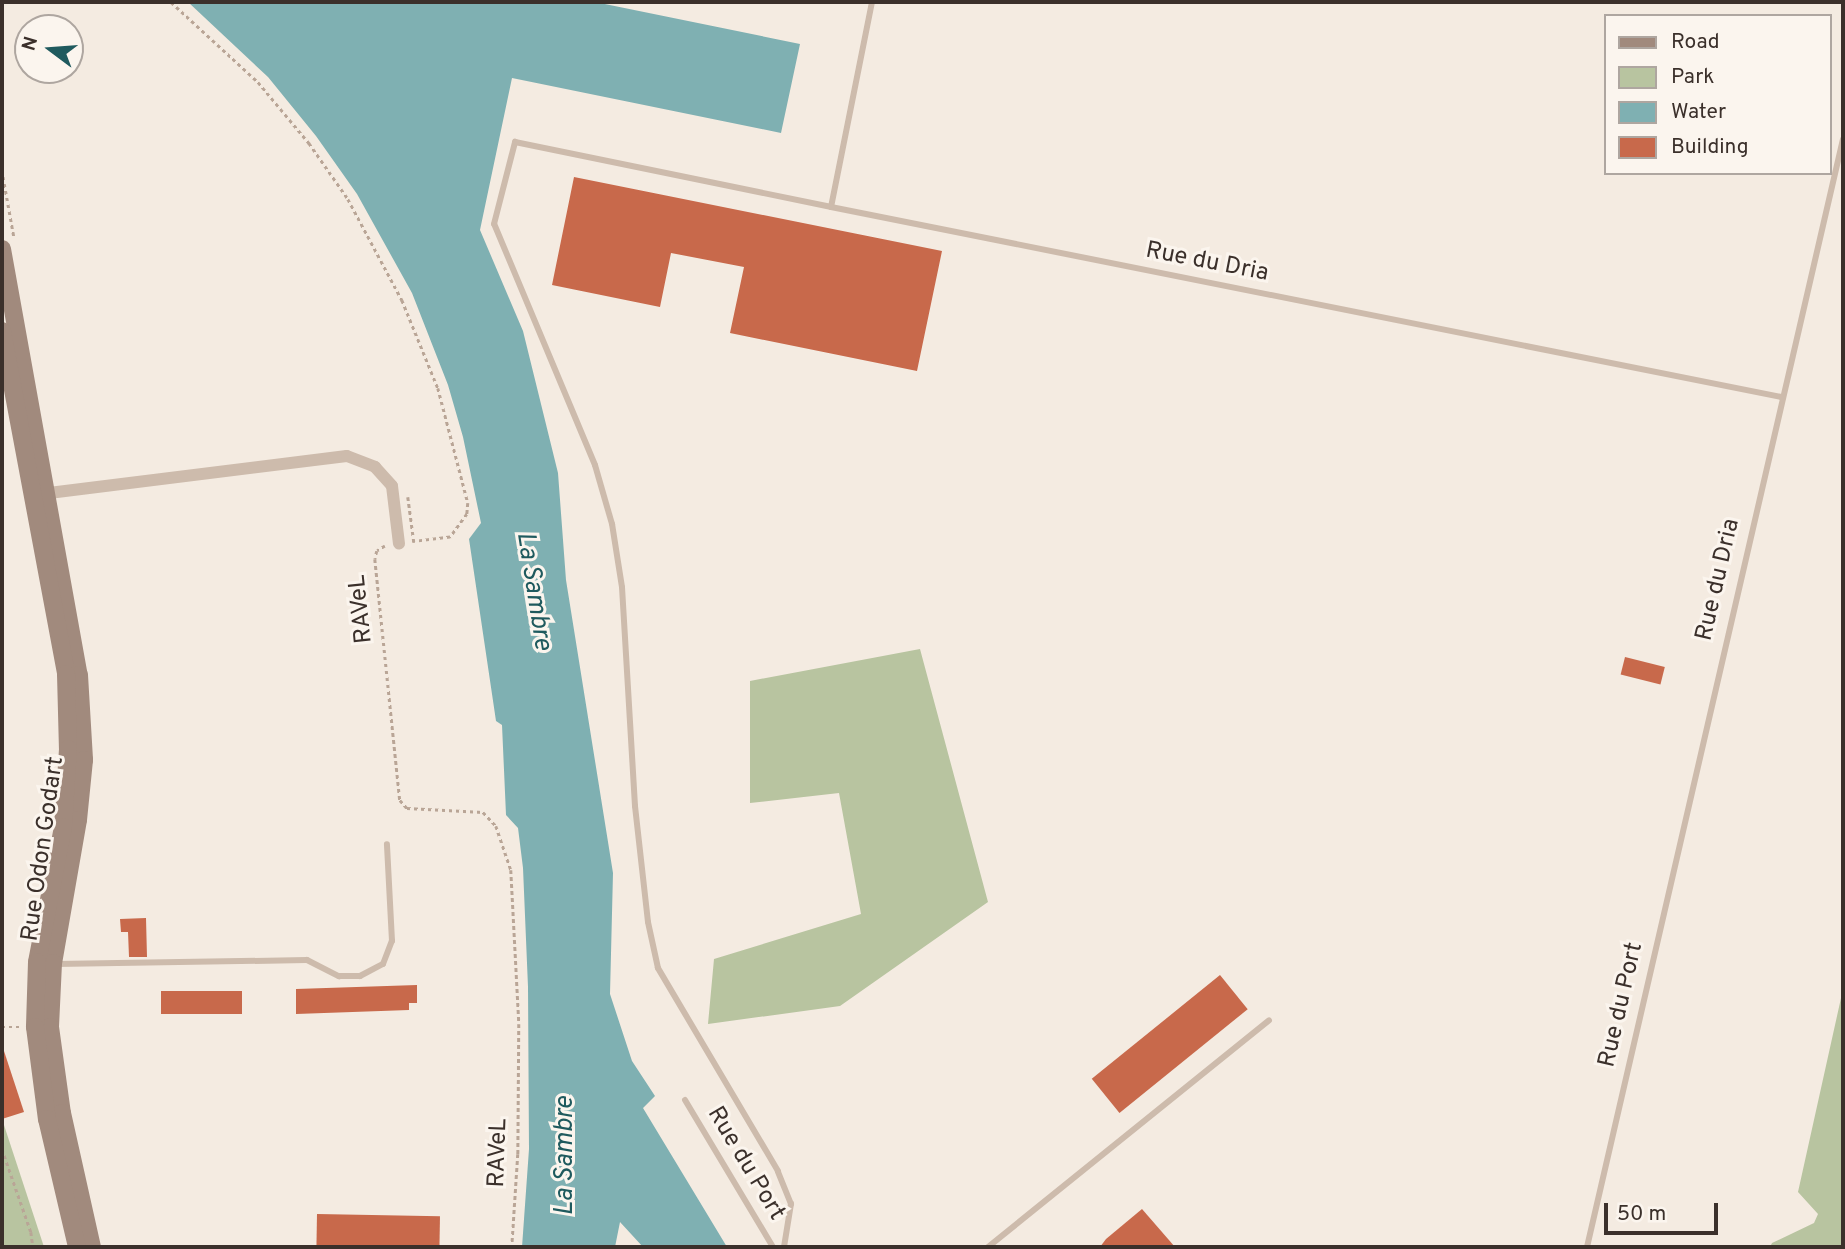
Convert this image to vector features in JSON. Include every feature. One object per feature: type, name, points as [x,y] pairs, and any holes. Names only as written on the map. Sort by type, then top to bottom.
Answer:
[{"type":"main road","name":"Rue Odon Godart","points":[[2,249],[66,674],[68,749],[62,827],[35,1027],[47,1119],[77,1247]]},
{"type":"main road","name":"Rue Odon Godart","points":[[2,331],[40,494]]},
{"type":"main road","name":"Rue Odon Godart","points":[[45,962],[54,1069],[92,1247]]},
{"type":"street","points":[[40,494],[347,456],[375,467],[392,486],[399,544]]},
{"type":"lane","points":[[831,207],[872,2]]},
{"type":"lane","name":"Rue du Dria","points":[[1696,772],[1843,139]]},
{"type":"lane","name":"Rue du Dria","points":[[784,1247],[791,1204],[778,1171],[658,968],[648,922],[635,806],[622,587],[612,524],[595,465],[494,224],[515,142],[1781,397]]},
{"type":"lane","name":"Rue du Port","points":[[1587,1247],[1696,772]]},
{"type":"lane","points":[[45,962],[99,965],[307,960],[340,976],[360,975],[383,964],[392,941],[387,844]]},
{"type":"lane","points":[[988,1247],[1269,1020]]},
{"type":"lane","name":"Rue du Port","points":[[685,1100],[773,1247]]},
{"type":"path","name":"RAVeL","points":[[171,2],[258,82],[309,143],[348,199],[379,252],[422,344],[456,452],[468,503],[467,514],[450,537],[382,546],[375,559],[400,800],[407,808],[483,812],[496,826],[511,870],[519,1024],[519,1154],[512,1247]]},
{"type":"path","points":[[19,1027],[20,1038]]},
{"type":"path","points":[[2,1149],[31,1232],[33,1247]]},
{"type":"green space","points":[[920,649],[988,902],[840,1006],[708,1024],[714,959],[861,914],[839,793],[750,803],[750,681]]},
{"type":"green space","points":[[1843,989],[1843,1247],[1770,1247],[1772,1243],[1814,1223],[1818,1214],[1798,1192]]},
{"type":"green space","points":[[2,1119],[44,1247],[2,1247]]},
{"type":"water","name":"La Sambre","points":[[188,2],[595,2],[800,44],[781,133],[512,78],[480,230],[523,331],[558,473],[566,580],[613,873],[610,994],[632,1061],[655,1096],[643,1108],[727,1247],[643,1247],[620,1222],[615,1247],[522,1247],[529,1149],[528,987],[523,868],[518,828],[506,815],[502,725],[496,721],[469,539],[481,523],[463,437],[448,385],[412,293],[357,194],[316,136],[268,77]]},
{"type":"building","points":[[574,177],[942,251],[917,371],[730,333],[744,267],[671,253],[660,307],[552,285]]},
{"type":"building","points":[[1625,657],[1665,667],[1660,684],[1621,674]]},
{"type":"building","points":[[146,918],[147,957],[129,957],[128,932],[121,932],[120,919]]},
{"type":"building","points":[[1220,975],[1248,1009],[1119,1113],[1092,1079]]},
{"type":"building","points":[[417,985],[417,1003],[409,1003],[409,1010],[296,1014],[296,989]]},
{"type":"building","points":[[161,991],[242,991],[242,1014],[161,1014]]},
{"type":"building","points":[[4,1051],[24,1112],[2,1119],[2,1052]]},
{"type":"building","points":[[1142,1209],[1175,1247],[1100,1247],[1106,1239]]},
{"type":"building","points":[[317,1214],[440,1216],[439,1247],[316,1247]]}]
